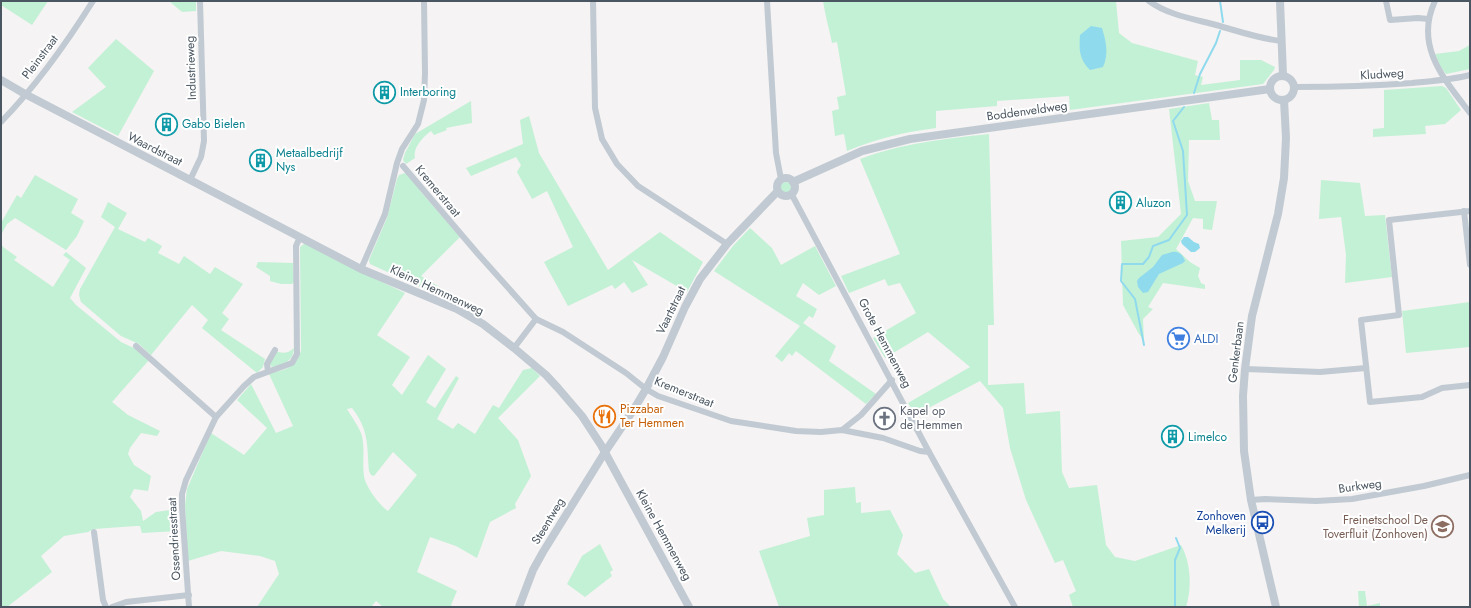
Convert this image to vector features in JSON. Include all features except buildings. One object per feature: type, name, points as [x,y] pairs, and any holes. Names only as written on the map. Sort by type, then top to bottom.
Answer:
[{"type":"street","name":"Pleinstraat","points":[[1,122],[26,94],[74,32],[92,1]]},
{"type":"street","name":"Industrieweg","points":[[190,180],[201,157],[204,141],[200,1]]},
{"type":"street","points":[[361,269],[385,214],[397,163],[402,149],[418,124],[424,100],[424,1]]},
{"type":"street","points":[[593,1],[595,108],[602,139],[617,164],[638,186],[727,244]]},
{"type":"street","points":[[767,1],[776,153],[781,179]]},
{"type":"street","points":[[1149,1],[1156,6],[1178,14],[1264,39],[1282,41]]},
{"type":"street","points":[[1280,1],[1283,75]]},
{"type":"street","points":[[1386,1],[1390,20],[1418,18],[1428,19]]},
{"type":"street","points":[[1435,1],[1428,19],[1432,57],[1445,80],[1470,113]]},
{"type":"street","points":[[1283,75],[1292,80],[1295,87],[1292,96],[1284,100],[1275,98],[1270,89],[1270,84],[1273,79],[1283,75]]},
{"type":"street","name":"Kludweg","points":[[1295,87],[1363,86],[1445,80],[1470,75]]},
{"type":"street","name":"Waardstraat","points":[[1,80],[300,237]]},
{"type":"street","name":"Boddenveldweg","points":[[793,182],[862,151],[910,139],[1270,89]]},
{"type":"street","name":"Genkerbaan","points":[[1276,607],[1251,500],[1244,451],[1243,422],[1245,369],[1252,316],[1281,199],[1286,161],[1284,100]]},
{"type":"street","name":"Kremerstraat","points":[[404,166],[478,254],[536,319],[563,332],[658,396],[731,421],[796,431],[821,432],[842,430],[883,438],[915,449],[929,452]]},
{"type":"street","points":[[787,178],[793,182],[795,187],[792,195],[784,197],[777,192],[776,186],[781,179],[787,178]]},
{"type":"street","name":"Vaartstraat","points":[[605,452],[646,389],[700,279],[727,244],[777,192]]},
{"type":"street","name":"Grote Hemmenweg","points":[[792,195],[892,380],[929,452],[1014,607]]},
{"type":"street","points":[[1470,265],[1467,211],[1389,220],[1399,315],[1361,320],[1370,402],[1422,397],[1442,388],[1470,385]]},
{"type":"street","name":"Kleine Hemmenweg","points":[[300,237],[361,269],[470,316],[484,324],[514,348],[558,388],[582,416],[605,452],[689,607]]},
{"type":"street","name":"Ossendriesstraat","points":[[189,607],[182,494],[186,480],[216,418],[244,386],[254,377],[292,363],[297,354],[296,246],[300,237]]},
{"type":"street","points":[[514,348],[536,319]]},
{"type":"street","points":[[136,346],[216,418]]},
{"type":"street","points":[[268,371],[267,364],[275,350]]},
{"type":"street","points":[[1245,369],[1320,372],[1366,368]]},
{"type":"street","points":[[842,430],[861,415],[892,380]]},
{"type":"street","name":"Steentweg","points":[[519,607],[533,570],[605,452]]},
{"type":"street","name":"Burkweg","points":[[1251,500],[1265,499],[1316,501],[1352,499],[1470,477]]},
{"type":"street","points":[[94,532],[103,600],[106,607]]},
{"type":"street","name":"Ossendriesstraat","points":[[112,607],[126,602],[189,595]]},
{"type":"green space","points":[[1,1],[48,1],[32,25],[1,5]]},
{"type":"green space","points":[[169,1],[196,1],[196,11],[182,12]]},
{"type":"green space","points":[[823,1],[1116,1],[1119,33],[1132,43],[1198,61],[1195,75],[1203,77],[1201,85],[1240,80],[1240,60],[1261,60],[1275,67],[1263,84],[1070,110],[1069,96],[997,101],[997,106],[936,111],[936,128],[890,136],[847,151],[844,134],[835,136],[832,111],[839,109],[837,97],[846,95],[837,42],[832,43]]},
{"type":"green space","points":[[116,39],[154,71],[118,136],[72,112],[106,87],[88,68]]},
{"type":"green space","points":[[1470,45],[1470,69],[1446,74],[1440,66],[1435,54],[1459,51]]},
{"type":"green space","points":[[1442,86],[1446,88],[1461,110],[1445,124],[1425,126],[1426,134],[1373,137],[1373,129],[1384,128],[1384,90]]},
{"type":"green space","points":[[471,101],[472,123],[446,128],[447,130],[434,135],[431,131],[417,146],[415,158],[406,164],[403,160],[405,153],[415,134]]},
{"type":"green space","points":[[1209,103],[1212,120],[1219,120],[1220,140],[1189,140],[1188,181],[1195,201],[1217,201],[1212,230],[1203,229],[1203,219],[1193,218],[1176,249],[1190,262],[1200,268],[1198,276],[1201,283],[1205,285],[1205,289],[1163,283],[1148,307],[1153,309],[1143,319],[1144,340],[1139,334],[1123,305],[1121,241],[1158,237],[1181,214],[1169,109]]},
{"type":"green space","points":[[529,116],[539,153],[608,270],[660,232],[703,262],[687,292],[632,260],[648,285],[632,293],[624,282],[615,289],[612,285],[568,306],[544,262],[573,247],[547,191],[532,199],[517,172],[521,165],[516,157],[471,176],[466,168],[523,144],[520,120]]},
{"type":"green space","points":[[989,134],[994,325],[988,325],[988,385],[1024,383],[1026,414],[1060,411],[1062,472],[1069,488],[1097,485],[1106,545],[1115,557],[1135,561],[1181,545],[1187,559],[1190,575],[1186,607],[1073,607],[1069,595],[1076,591],[1063,560],[1055,563],[1026,500],[1010,448],[1003,408],[980,381],[915,415],[908,403],[970,367],[928,332],[885,358],[873,338],[916,313],[900,283],[888,286],[885,279],[849,293],[841,276],[900,254],[860,159],[908,145]]},
{"type":"green space","points":[[405,173],[410,175],[421,192],[460,237],[421,276],[466,303],[464,307],[370,264],[369,260],[387,218],[397,179],[399,175]]},
{"type":"green space","points":[[35,175],[78,199],[71,213],[84,221],[77,236],[66,250],[15,218],[7,224],[1,235],[1,223],[17,195],[21,198]]},
{"type":"green space","points":[[1321,180],[1360,183],[1365,216],[1385,215],[1392,277],[1345,283],[1346,255],[1341,217],[1319,219]]},
{"type":"green space","points":[[786,182],[790,184],[792,188],[790,192],[786,194],[782,192],[780,188],[782,184]]},
{"type":"green space","points":[[108,202],[127,213],[118,229],[145,242],[148,238],[162,246],[158,253],[179,264],[184,256],[210,274],[215,267],[243,284],[222,313],[229,319],[221,330],[265,359],[263,367],[257,373],[202,328],[208,320],[192,305],[151,355],[139,344],[121,336],[81,302],[79,295],[80,289],[115,227],[101,217]]},
{"type":"green space","points":[[750,228],[772,248],[781,265],[815,246],[836,286],[819,295],[803,283],[796,296],[817,309],[813,318],[809,316],[803,323],[836,346],[829,361],[876,394],[866,404],[796,351],[792,356],[789,353],[782,362],[775,356],[800,326],[714,271],[733,246]]},
{"type":"green space","points":[[1,243],[3,247],[17,257],[14,260],[53,287],[70,260],[63,255],[66,252],[86,268],[70,298],[76,305],[121,342],[136,349],[149,360],[112,402],[128,415],[160,431],[157,436],[141,433],[130,448],[128,454],[134,465],[151,476],[148,491],[134,489],[130,497],[141,511],[143,521],[156,512],[177,509],[178,531],[142,533],[140,526],[136,526],[94,529],[88,532],[64,536],[41,556],[52,572],[7,607],[1,607]]},
{"type":"green space","points":[[307,244],[326,255],[405,293],[377,335],[410,357],[392,385],[402,395],[428,355],[446,369],[426,402],[435,408],[456,376],[459,378],[437,419],[453,429],[458,423],[475,434],[493,405],[499,408],[523,370],[532,368],[540,376],[498,418],[518,440],[531,476],[515,504],[516,508],[490,522],[477,558],[456,546],[430,537],[417,572],[457,591],[451,605],[453,607],[383,607],[376,601],[371,607],[257,607],[279,574],[275,561],[260,556],[221,551],[188,561],[185,505],[187,489],[211,433],[244,455],[267,428],[237,400],[251,384],[276,433],[293,426],[269,374],[292,365],[301,351],[300,247]],"holes":[[[352,408],[362,423],[366,438],[369,471],[371,475],[374,476],[393,452],[417,475],[388,511],[381,505],[367,485],[363,471],[363,446],[361,432],[347,409]]]},
{"type":"green space","points":[[258,262],[293,263],[294,282],[292,284],[281,284],[270,281],[270,276],[256,267]]},
{"type":"green space","points":[[1470,302],[1470,347],[1406,353],[1402,311]]},
{"type":"green space","points":[[294,348],[292,356],[287,362],[272,367],[270,365],[270,361],[276,351],[286,352]]},
{"type":"green space","points":[[855,487],[856,503],[861,502],[861,513],[890,510],[903,535],[897,554],[915,573],[929,569],[943,599],[951,607],[779,607],[759,551],[810,536],[807,518],[824,515],[824,490]]},
{"type":"green space","points":[[600,544],[613,570],[610,572],[612,576],[585,597],[567,584],[582,556]]},
{"type":"green space","points":[[1358,591],[1365,591],[1367,606],[1380,603],[1380,607],[1359,607]]},
{"type":"water","points":[[1091,26],[1102,28],[1106,43],[1106,57],[1103,67],[1090,70],[1082,58],[1080,50],[1080,35]]},
{"type":"water","points":[[1184,237],[1188,237],[1199,244],[1200,248],[1195,252],[1191,252],[1182,244],[1181,241]]},
{"type":"water","points":[[1177,252],[1180,254],[1185,261],[1159,274],[1148,292],[1143,293],[1138,287],[1137,281],[1139,278],[1153,267],[1162,255]]},
{"type":"waterway","points":[[1220,1],[1223,22]]},
{"type":"waterway","points":[[1194,93],[1200,74],[1216,43],[1220,31]]},
{"type":"waterway","points":[[1144,345],[1135,299],[1121,281],[1122,264],[1143,264],[1149,257],[1153,246],[1169,240],[1187,215],[1183,151],[1173,121],[1184,107]]},
{"type":"waterway","points":[[1175,607],[1175,560],[1180,548],[1176,538]]},
{"type":"place","name":"Interboring","points":[[384,92]]},
{"type":"place","name":"Gabo Bielen","points":[[167,124]]},
{"type":"place","name":"Metaalbedrijf Nys","points":[[260,160]]},
{"type":"place","name":"Aluzon","points":[[1120,203]]},
{"type":"place","name":"ALDI","points":[[1179,339]]},
{"type":"place","name":"Pizzabar Ter Hemmen","points":[[604,416]]},
{"type":"place","name":"Kapel op de Hemmen","points":[[884,418]]},
{"type":"place","name":"Limelco","points":[[1172,437]]},
{"type":"place","name":"Zonhoven Melkerij","points":[[1262,523]]},
{"type":"place","name":"Freinetschool De Toverfluit (Zonhoven)","points":[[1443,527]]}]
